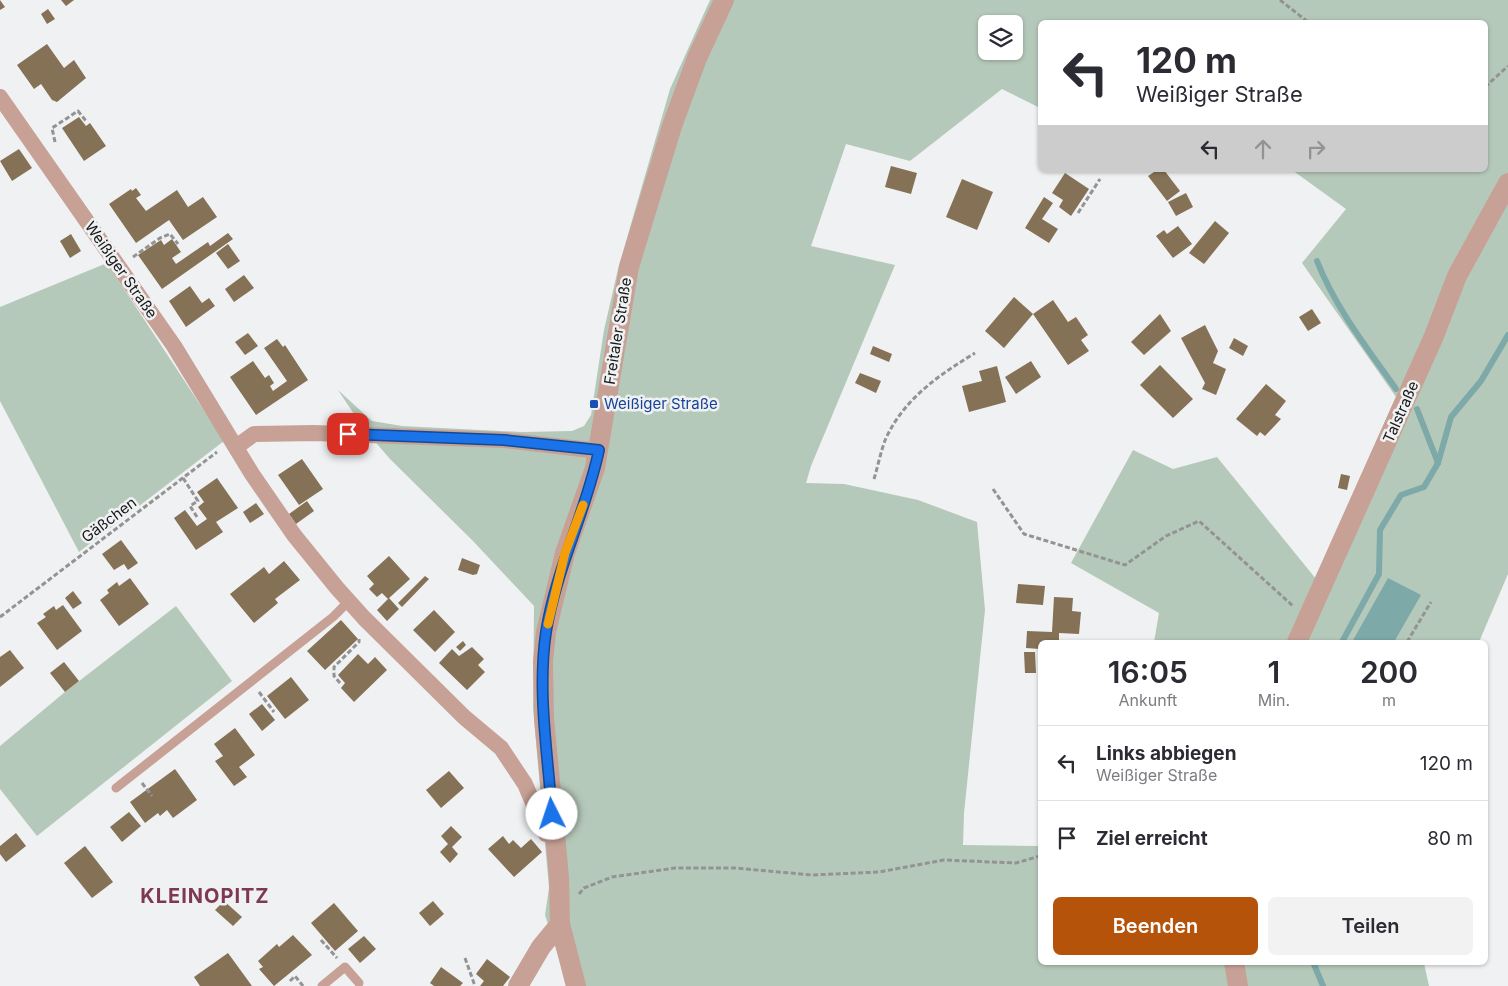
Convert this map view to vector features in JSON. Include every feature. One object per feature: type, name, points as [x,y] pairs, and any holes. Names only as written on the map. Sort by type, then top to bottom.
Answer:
[{"type":"street","name":"Freitaler Straße","points":[[576,986],[560,924],[559,878],[544,718],[543,662],[546,632],[565,553],[584,502],[599,450],[629,267],[672,126],[697,58],[724,0]]},
{"type":"street","name":"Weißiger Straße","points":[[0,97],[174,346],[252,474],[294,535],[349,601],[464,717],[501,748],[525,784],[546,834],[554,833]]},
{"type":"street","name":"Talstraße","points":[[1298,640],[1434,336],[1457,276],[1508,183]]},
{"type":"street","points":[[234,444],[254,434],[314,433],[504,440],[599,450]]},
{"type":"street","points":[[518,986],[541,947],[560,924]]},
{"type":"street","points":[[1234,965],[1238,986]]},
{"type":"lane","points":[[116,788],[332,617],[349,601]]},
{"type":"lane","points":[[322,986],[344,967],[359,983]]},
{"type":"path","points":[[1280,0],[1305,20]]},
{"type":"path","points":[[1488,84],[1508,66]]},
{"type":"path","points":[[55,142],[52,128],[78,111],[86,122]]},
{"type":"path","points":[[1078,214],[1100,179]]},
{"type":"path","points":[[119,266],[160,238],[170,234],[178,244]]},
{"type":"path","points":[[874,479],[886,438],[909,402],[938,375],[975,353]]},
{"type":"path","name":"Gäßchen","points":[[0,617],[183,478],[234,444]]},
{"type":"path","points":[[183,478],[198,501],[190,506],[197,517]]},
{"type":"path","points":[[993,489],[1024,534],[1125,565],[1166,536],[1199,521],[1308,619]]},
{"type":"path","points":[[1408,640],[1431,602]]},
{"type":"path","points":[[340,683],[334,676],[334,667],[360,642],[359,634]]},
{"type":"path","points":[[256,688],[274,712]]},
{"type":"path","points":[[560,924],[584,888],[612,877],[644,872],[675,868],[736,868],[812,875],[870,873],[944,860],[1016,863],[1038,857]]},
{"type":"path","points":[[321,940],[344,967]]},
{"type":"path","points":[[465,958],[475,986]]},
{"type":"path","points":[[290,981],[295,976],[303,986]]},
{"type":"green space","points":[[710,0],[1508,0],[1508,574],[1480,640],[1154,640],[1159,613],[1071,563],[1133,450],[1173,469],[1217,457],[1316,579],[1396,397],[1302,263],[1346,209],[1295,172],[1488,172],[1488,20],[1038,20],[1038,107],[1002,89],[910,161],[846,144],[811,246],[895,265],[811,466],[806,483],[844,484],[918,500],[977,522],[985,610],[964,813],[963,845],[1038,846],[1038,965],[1424,965],[1429,986],[568,986],[545,915],[549,888],[533,708],[534,606],[473,541],[390,459],[364,429],[338,390],[372,421],[402,426],[522,432],[572,431],[584,426],[591,415],[604,330],[618,269],[670,89]]},
{"type":"green space","points":[[107,263],[224,441],[79,552],[0,401],[0,307]]},
{"type":"green space","points":[[176,606],[232,681],[37,836],[0,789],[0,746],[65,692]]},
{"type":"water","points":[[1388,578],[1421,595],[1395,640],[1353,640]]},
{"type":"building","points":[[0,0],[5,7],[0,10]]},
{"type":"building","points":[[61,0],[74,0],[66,6]]},
{"type":"building","points":[[48,9],[55,19],[47,24],[41,14]]},
{"type":"building","points":[[47,44],[64,68],[74,60],[86,78],[57,102],[52,100],[41,84],[34,89],[17,65]]},
{"type":"building","points":[[79,117],[86,126],[90,123],[106,146],[84,161],[62,128]]},
{"type":"building","points":[[19,149],[32,168],[12,181],[0,161]]},
{"type":"building","points":[[891,166],[917,173],[911,194],[885,187]]},
{"type":"building","points":[[1154,172],[1166,172],[1180,191],[1167,201],[1148,176]]},
{"type":"building","points":[[1065,173],[1089,189],[1071,216],[1059,207],[1063,200],[1052,193]]},
{"type":"building","points":[[962,179],[993,192],[977,230],[946,217]]},
{"type":"building","points":[[136,188],[141,195],[136,198],[146,211],[177,190],[188,207],[203,197],[217,217],[183,240],[169,220],[136,243],[109,204],[131,189],[132,191]]},
{"type":"building","points":[[1186,193],[1193,207],[1176,216],[1168,202]]},
{"type":"building","points":[[1044,197],[1053,203],[1042,219],[1058,229],[1049,243],[1025,228]]},
{"type":"building","points":[[1215,221],[1229,233],[1204,264],[1189,253]]},
{"type":"building","points":[[1178,226],[1192,244],[1173,258],[1156,236],[1164,230],[1167,234]]},
{"type":"building","points":[[228,233],[233,239],[162,289],[138,255],[161,240],[164,245],[172,239],[181,252],[172,258],[176,264],[208,242],[210,246]]},
{"type":"building","points":[[71,234],[81,251],[70,258],[60,241]]},
{"type":"building","points":[[228,244],[240,261],[228,269],[216,253]]},
{"type":"building","points":[[244,275],[254,288],[234,302],[225,289]]},
{"type":"building","points":[[190,286],[202,303],[209,298],[215,306],[186,327],[169,301]]},
{"type":"building","points":[[1014,297],[1033,314],[1004,348],[985,331]]},
{"type":"building","points":[[1053,300],[1068,322],[1076,317],[1088,335],[1081,340],[1089,351],[1068,365],[1033,314]]},
{"type":"building","points":[[1312,309],[1321,323],[1308,331],[1299,317]]},
{"type":"building","points":[[1160,314],[1171,331],[1144,355],[1131,342]]},
{"type":"building","points":[[1205,325],[1218,351],[1213,363],[1226,369],[1216,395],[1202,389],[1205,383],[1181,338]]},
{"type":"building","points":[[248,333],[258,346],[245,355],[235,342]]},
{"type":"building","points":[[1234,338],[1248,346],[1243,356],[1229,348]]},
{"type":"building","points":[[277,339],[283,347],[285,345],[308,380],[256,415],[230,377],[253,361],[265,378],[269,375],[274,383],[270,386],[273,391],[287,381],[264,348]]},
{"type":"building","points":[[873,346],[892,354],[889,362],[870,354]]},
{"type":"building","points":[[1031,361],[1041,377],[1016,394],[1005,377]]},
{"type":"building","points":[[1160,365],[1193,399],[1173,418],[1140,385]]},
{"type":"building","points":[[997,366],[1006,402],[969,412],[962,386],[982,381],[979,371]]},
{"type":"building","points":[[860,373],[881,381],[876,393],[855,383]]},
{"type":"building","points":[[1266,384],[1286,401],[1275,415],[1281,419],[1265,436],[1260,432],[1257,436],[1236,419]]},
{"type":"building","points":[[302,459],[323,489],[299,505],[278,475]]},
{"type":"building","points":[[1341,474],[1350,476],[1347,490],[1338,488]]},
{"type":"building","points":[[217,478],[238,508],[216,522],[223,532],[196,550],[174,518],[185,510],[197,526],[207,519],[198,507],[204,502],[197,492]]},
{"type":"building","points":[[307,501],[314,511],[296,524],[289,514]]},
{"type":"building","points":[[256,503],[264,514],[250,523],[243,512]]},
{"type":"building","points":[[121,540],[138,563],[128,570],[124,564],[114,570],[102,554]]},
{"type":"building","points":[[389,556],[410,579],[388,599],[382,593],[377,597],[369,589],[374,584],[367,576]]},
{"type":"building","points":[[462,558],[480,565],[477,574],[473,575],[458,570]]},
{"type":"building","points":[[284,561],[300,580],[275,599],[278,603],[254,623],[230,594],[264,567],[269,574]]},
{"type":"building","points":[[425,576],[429,579],[402,607],[398,603]]},
{"type":"building","points":[[130,578],[149,604],[119,626],[100,600],[109,593],[107,590],[117,582],[119,586]]},
{"type":"building","points":[[1018,584],[1045,586],[1043,605],[1016,603]]},
{"type":"building","points":[[73,591],[82,603],[73,609],[65,598]]},
{"type":"building","points":[[1054,597],[1073,598],[1072,611],[1081,612],[1079,634],[1059,633],[1059,640],[1038,640],[1038,649],[1026,648],[1027,631],[1052,632]]},
{"type":"building","points":[[389,598],[399,609],[387,621],[377,610]]},
{"type":"building","points":[[63,605],[82,631],[57,650],[37,623],[46,617],[43,614],[54,606],[56,610]]},
{"type":"building","points":[[434,610],[455,632],[435,652],[413,630]]},
{"type":"building","points":[[341,620],[358,639],[325,670],[307,651]]},
{"type":"building","points":[[463,641],[466,645],[460,651],[456,647]]},
{"type":"building","points":[[472,647],[484,659],[478,665],[485,672],[467,690],[439,663],[452,649],[459,656]]},
{"type":"building","points":[[10,650],[24,668],[0,687],[0,657]]},
{"type":"building","points":[[1024,652],[1035,652],[1036,673],[1025,673]]},
{"type":"building","points":[[358,654],[368,664],[375,657],[387,670],[354,702],[341,688],[345,683],[338,675]]},
{"type":"building","points":[[64,662],[79,681],[65,692],[50,673]]},
{"type":"building","points":[[291,677],[309,700],[285,719],[267,696]]},
{"type":"building","points":[[262,704],[275,720],[262,731],[249,714]]},
{"type":"building","points":[[235,728],[255,755],[239,767],[247,777],[234,786],[215,761],[223,756],[214,744]]},
{"type":"building","points":[[175,769],[197,800],[173,818],[167,810],[160,816],[158,813],[145,823],[130,802]]},
{"type":"building","points":[[449,771],[464,788],[441,808],[426,790]]},
{"type":"building","points":[[129,812],[141,826],[122,842],[110,827]]},
{"type":"building","points":[[451,826],[462,837],[452,847],[458,854],[450,863],[440,852],[448,844],[441,836]]},
{"type":"building","points":[[16,833],[26,846],[6,862],[0,854],[0,846]]},
{"type":"building","points":[[503,836],[509,844],[513,840],[521,848],[531,839],[542,852],[514,877],[488,849]]},
{"type":"building","points":[[85,846],[113,882],[92,898],[64,863]]},
{"type":"building","points":[[224,901],[242,917],[233,926],[215,910]]},
{"type":"building","points":[[433,901],[444,914],[430,926],[419,913]]},
{"type":"building","points":[[334,903],[358,931],[335,951],[311,923]]},
{"type":"building","points":[[293,935],[312,955],[274,986],[259,969],[263,967],[258,961],[277,944],[279,947]]},
{"type":"building","points":[[364,936],[376,949],[360,963],[348,949]]},
{"type":"building","points":[[228,953],[252,986],[200,986],[194,977]]},
{"type":"building","points":[[487,959],[510,977],[503,986],[480,986],[484,981],[476,974]]},
{"type":"building","points":[[441,967],[463,983],[460,986],[434,986],[430,983]]},
{"type":"waterway","points":[[1317,261],[1342,311],[1396,389]]},
{"type":"waterway","points":[[1343,640],[1379,574],[1380,530],[1401,495],[1424,487],[1438,463],[1451,417],[1481,381],[1508,335]]},
{"type":"waterway","points":[[1417,409],[1438,463]]},
{"type":"waterway","points":[[1314,965],[1323,986]]},
{"type":"slow traffic","points":[[548,624],[565,553],[583,505]]},
{"type":"place","name":"Weißiger Straße","points":[[594,404]]},
{"type":"district","name":"KLEINOPITZ","points":[[205,896]]},
{"type":"route","points":[[348,434],[504,440],[599,450],[584,502],[565,553],[546,632],[543,662],[544,718],[552,814]]}]
